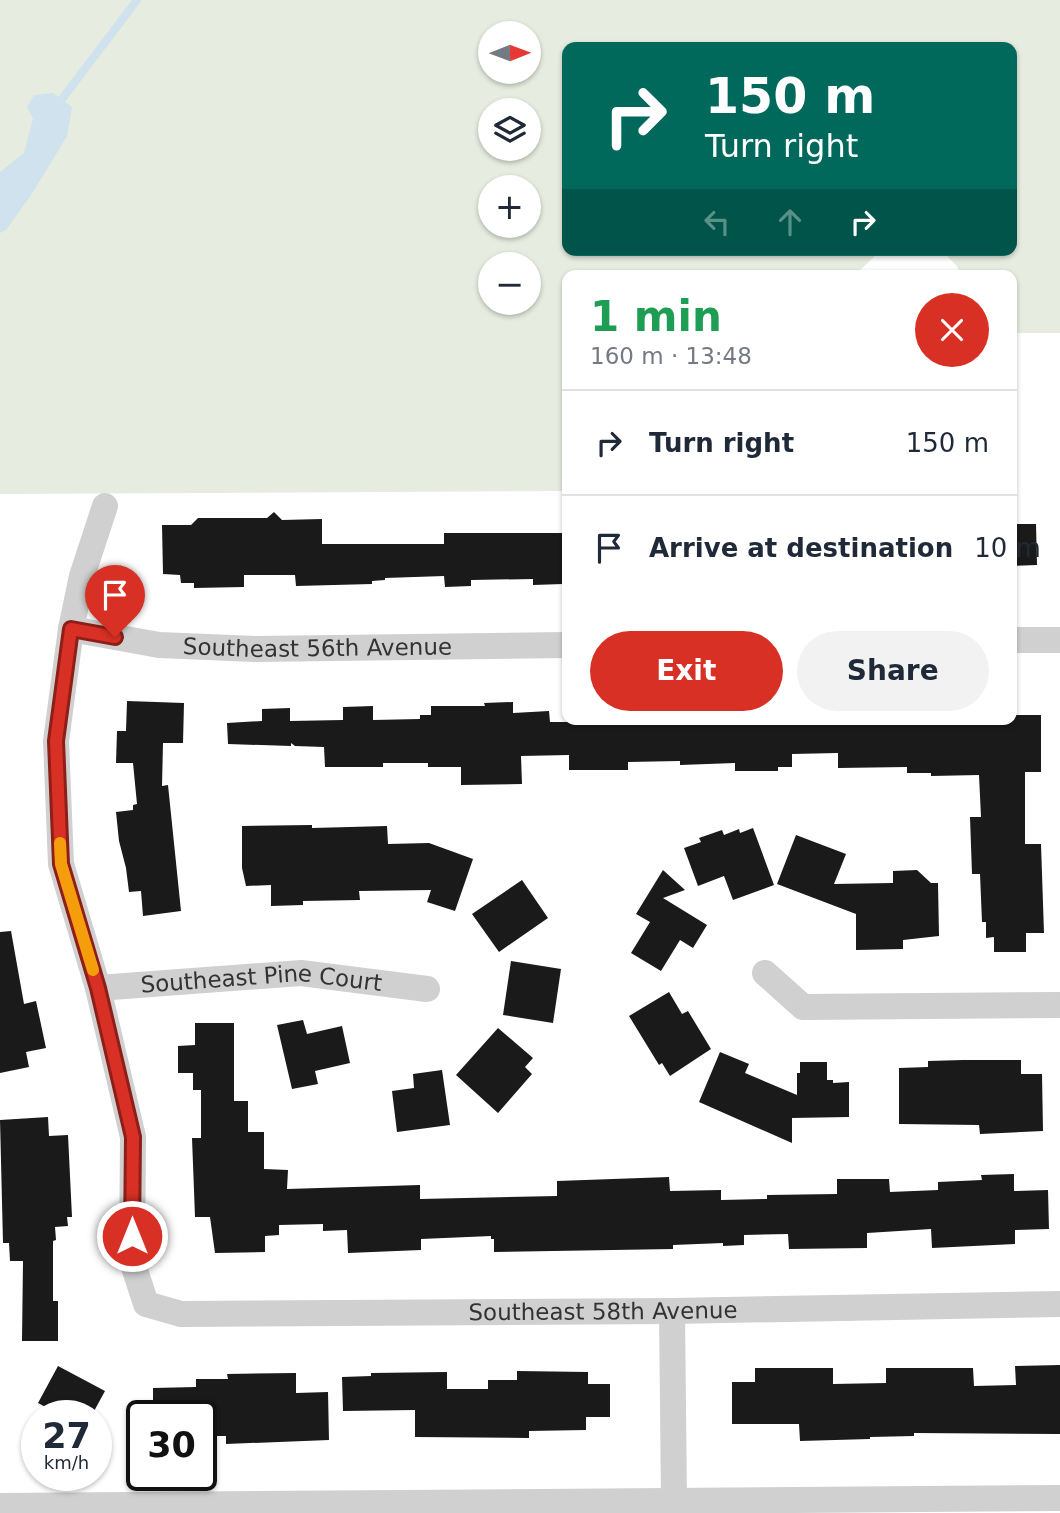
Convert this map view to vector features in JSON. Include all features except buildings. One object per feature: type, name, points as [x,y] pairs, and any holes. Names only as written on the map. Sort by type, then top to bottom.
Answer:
[{"type":"street","points":[[98,988],[61,864],[56,741],[71,629],[82,576],[105,506]]},
{"type":"street","name":"Southeast 56th Avenue","points":[[71,629],[159,645],[255,649],[562,645]]},
{"type":"street","points":[[1017,640],[1060,640]]},
{"type":"street","name":"Southeast Pine Court","points":[[98,988],[301,973],[427,989]]},
{"type":"street","points":[[765,973],[803,1007],[1060,1005]]},
{"type":"street","name":"Southeast 58th Avenue","points":[[98,988],[133,1137],[132,1261],[146,1304],[181,1314],[671,1311],[1060,1304]]},
{"type":"street","points":[[671,1311],[674,1502]]},
{"type":"street","points":[[0,1506],[1060,1498]]},
{"type":"shaded area","points":[[0,0],[1060,0],[1060,333],[1017,333],[1017,270],[959,270],[947,256],[1017,256],[1017,42],[562,42],[562,256],[875,256],[860,270],[562,270],[562,491],[0,494]]},
{"type":"water","points":[[53,93],[72,107],[67,136],[33,192],[6,230],[0,233],[0,172],[24,153],[33,119],[27,107],[34,95]]},
{"type":"waterway","points":[[56,107],[137,0]]},
{"type":"slow traffic","points":[[60,843],[61,864],[93,970]]},
{"type":"route","points":[[115,637],[71,629],[56,741],[61,864],[98,988],[133,1137],[132,1236]]}]
